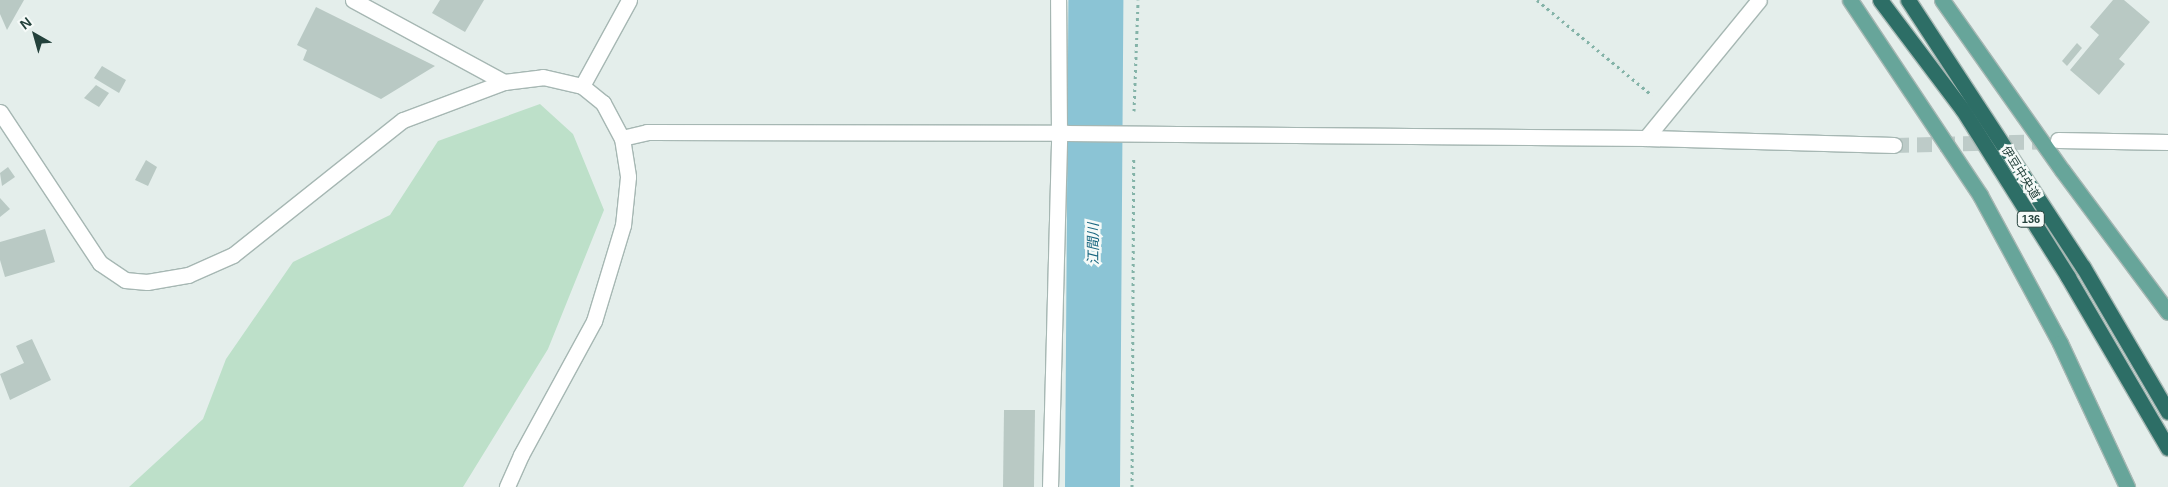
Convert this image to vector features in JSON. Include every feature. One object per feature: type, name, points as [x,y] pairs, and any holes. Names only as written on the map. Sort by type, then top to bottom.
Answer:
[{"type":"highway","name":"伊豆中央道","points":[[1880,0],[1963,110],[2068,277],[2168,448]]},
{"type":"highway","name":"伊豆中央道","points":[[1908,0],[2083,266],[2168,412]]},
{"type":"main road","points":[[1850,0],[1980,195],[2060,343],[2127,487]]},
{"type":"main road","points":[[1942,0],[2056,163],[2168,312]]},
{"type":"street","points":[[353,0],[504,82]]},
{"type":"street","points":[[582,86],[629,0]]},
{"type":"street","points":[[1050,487],[1063,133],[1058,0]]},
{"type":"street","points":[[1646,138],[1759,0]]},
{"type":"street","points":[[0,112],[100,263],[125,280],[147,282],[188,275],[233,255],[403,120],[504,82],[543,77],[582,86],[603,103],[622,138],[627,187],[623,225],[608,283],[594,321],[521,455],[508,487]]},
{"type":"street","points":[[622,138],[648,132],[1063,133],[1646,138],[1894,146]]},
{"type":"street","points":[[2058,140],[2168,142]]},
{"type":"path","points":[[1132,487],[1130,134],[1138,0]]},
{"type":"path","points":[[1537,0],[1670,109]]},
{"type":"green space","points":[[540,104],[573,134],[604,210],[548,349],[463,487],[129,487],[203,419],[226,359],[293,262],[390,215],[438,141]]},
{"type":"building","points":[[0,0],[24,0],[7,30],[0,14]]},
{"type":"building","points":[[440,0],[484,0],[465,32],[432,13]]},
{"type":"building","points":[[2113,0],[2124,0],[2150,22],[2119,59],[2125,64],[2099,95],[2070,70],[2099,35],[2090,27]]},
{"type":"building","points":[[316,7],[435,66],[381,99],[303,60],[307,50],[297,45]]},
{"type":"building","points":[[2077,43],[2082,48],[2067,66],[2062,61]]},
{"type":"building","points":[[102,66],[126,80],[119,93],[94,78]]},
{"type":"building","points":[[96,85],[109,93],[99,107],[84,98]]},
{"type":"building","points":[[146,160],[157,167],[148,186],[135,180]]},
{"type":"building","points":[[8,167],[15,177],[2,186],[0,173]]},
{"type":"building","points":[[0,198],[10,209],[0,217]]},
{"type":"building","points":[[45,229],[55,262],[5,277],[0,260],[0,242]]},
{"type":"building","points":[[32,339],[51,380],[10,400],[0,374],[24,363],[16,346]]},
{"type":"building","points":[[1004,410],[1035,410],[1034,487],[1003,487]]},
{"type":"waterway","name":"江間川","points":[[1092,487],[1095,0]]},
{"type":"tunnel","points":[[1894,145],[2053,141]]}]
